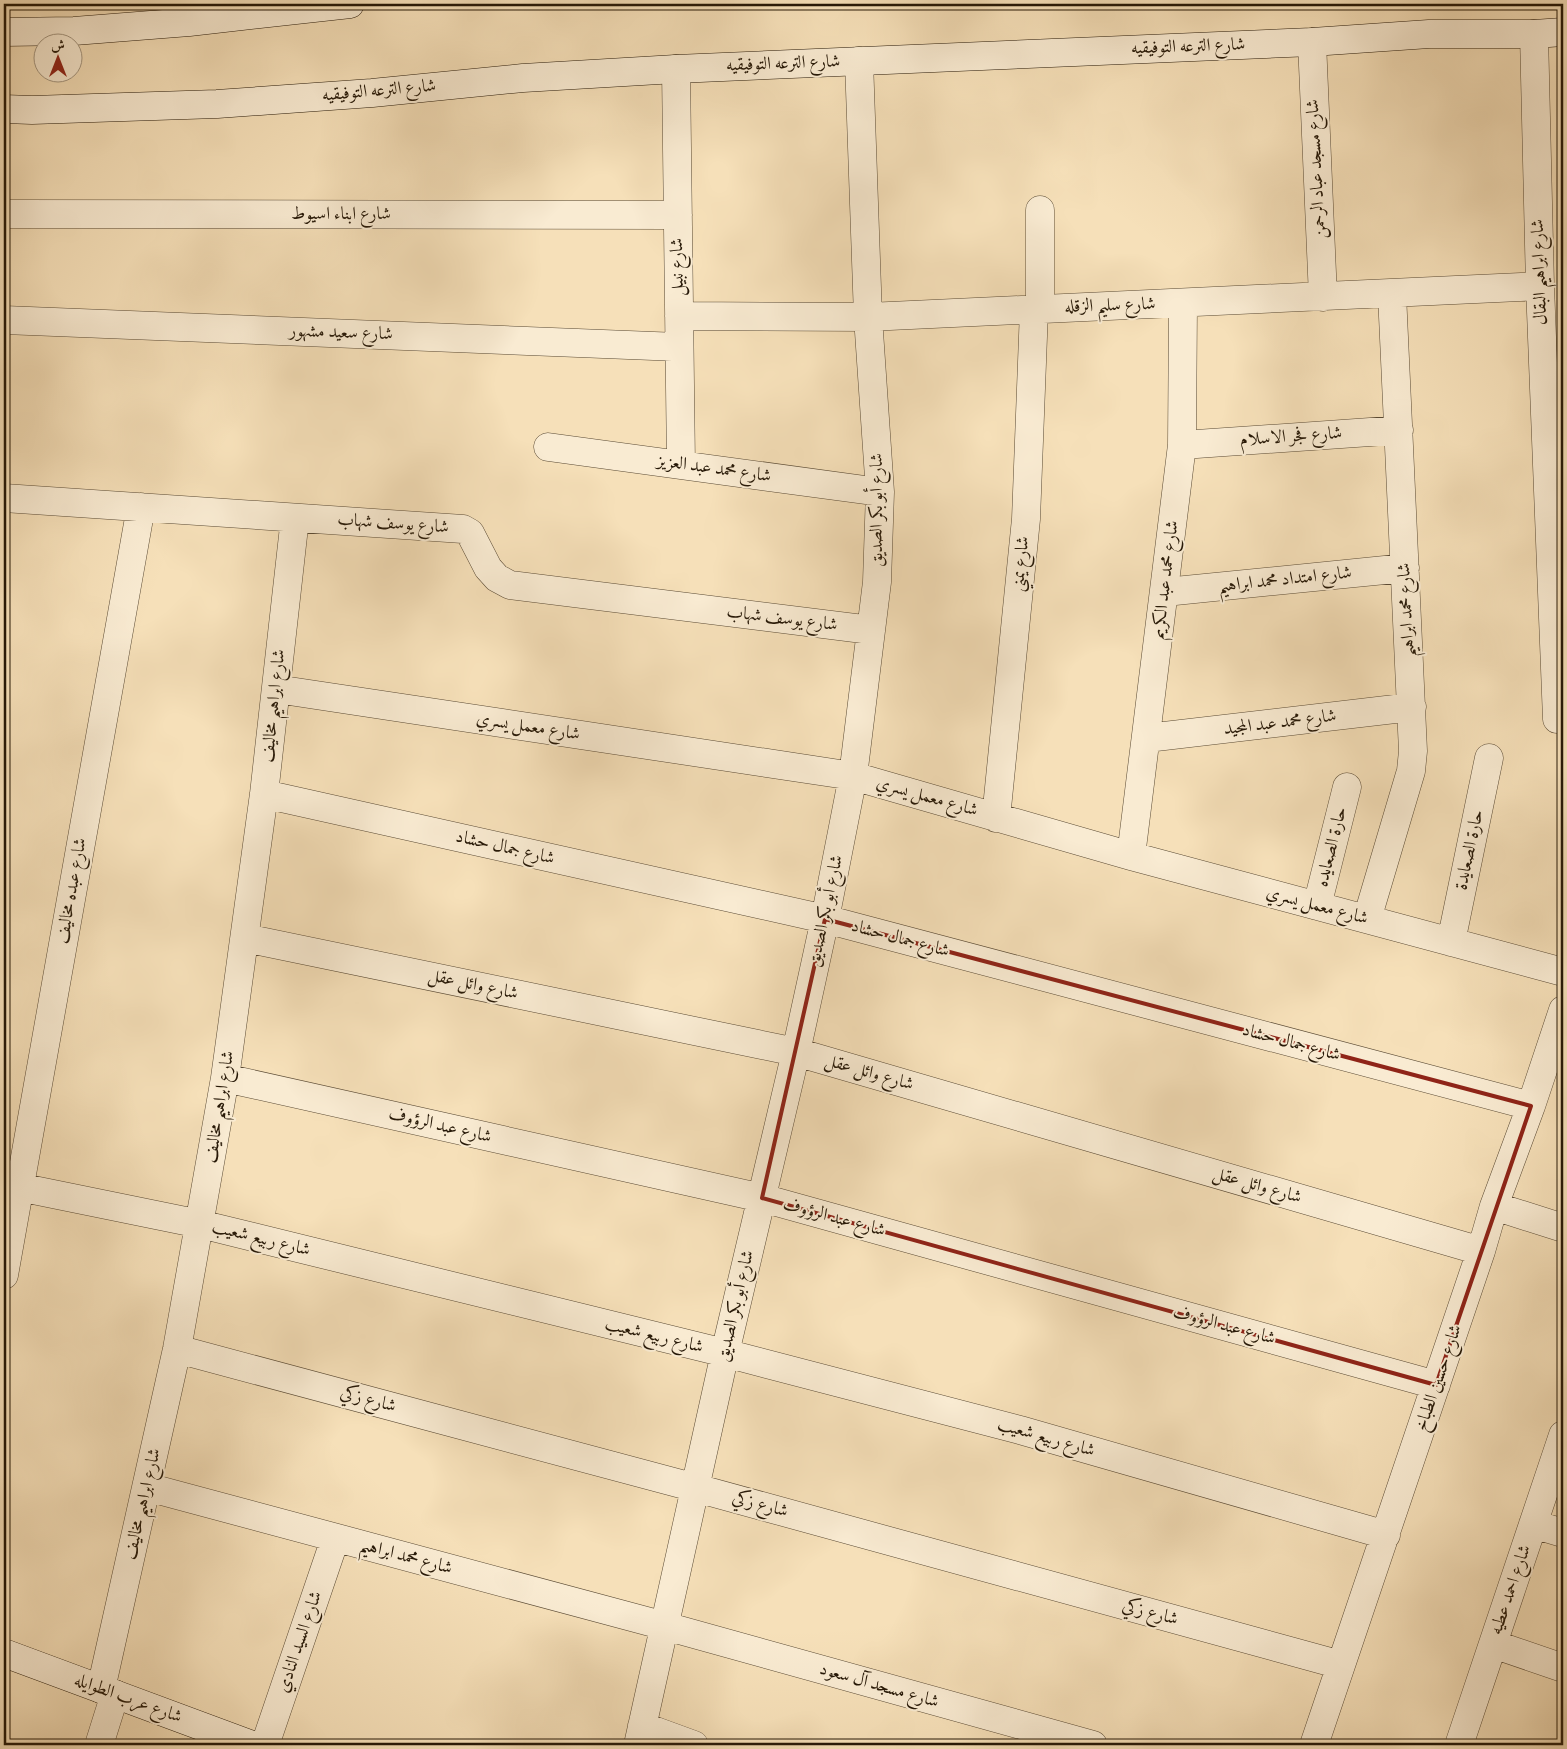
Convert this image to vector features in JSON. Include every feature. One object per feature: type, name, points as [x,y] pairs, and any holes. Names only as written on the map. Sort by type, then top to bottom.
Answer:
[{"type":"street","points":[[4,32],[74,31],[188,22],[350,4]]},
{"type":"street","name":"شارع الترعه التوفيقيه","points":[[4,109],[32,110],[217,104],[372,93],[523,78],[676,69],[1312,42],[1429,34],[1534,34],[1563,32]]},
{"type":"street","name":"شارع ابراهيم البقال","points":[[1534,34],[1540,286],[1557,720]]},
{"type":"street","name":"شارع مسجد عباد الرحمن","points":[[1312,42],[1323,297]]},
{"type":"street","name":"شارع أبو بكر الصديق","points":[[640,1735],[725,1353],[796,1052],[825,920],[853,776],[877,582],[880,492],[868,317],[859,61]]},
{"type":"street","name":"شارع نبيل","points":[[676,69],[681,465]]},
{"type":"street","name":"شارع يمني","points":[[996,818],[1026,519],[1040,210]]},
{"type":"street","name":"شارع ابناء اسيوط","points":[[4,214],[678,215]]},
{"type":"street","name":"شارع سليم الزقله","points":[[679,316],[868,317],[1540,286]]},
{"type":"street","name":"شارع محمد ابراهيم","points":[[1367,920],[1411,771],[1413,751],[1392,294]]},
{"type":"street","name":"شارع محمد عبد الكريم","points":[[1131,856],[1182,445],[1183,303]]},
{"type":"street","name":"شارع سعيد مشهور","points":[[4,320],[679,346]]},
{"type":"street","name":"شارع فجر الاسلام","points":[[1182,445],[1399,430]]},
{"type":"street","name":"شارع محمد عبد العزيز","points":[[548,446],[880,492]]},
{"type":"street","name":"شارع يوسف شهاب","points":[[4,498],[463,529],[470,533],[488,568],[497,578],[510,585],[871,630]]},
{"type":"street","name":"شارع عبده مخاليف","points":[[4,1275],[12,1185],[141,507]]},
{"type":"street","name":"شارع ابراهيم مخاليف","points":[[99,1745],[147,1487],[177,1349],[225,1078],[264,794],[295,518]]},
{"type":"street","name":"شارع امتداد محمد ابراهيم","points":[[1165,592],[1406,568]]},
{"type":"street","name":"شارع معمل يسري","points":[[276,689],[853,776],[1131,856],[1563,972]]},
{"type":"street","name":"شارع محمد عبد المجيد","points":[[1147,738],[1412,707]]},
{"type":"street","name":"حارة الصعايدة","points":[[1451,942],[1489,758]]},
{"type":"street","name":"حارة الصعايده","points":[[1317,906],[1347,787]]},
{"type":"street","name":"شارع جمال حشاد","points":[[264,794],[825,920],[1531,1106]]},
{"type":"street","name":"شارع وائل عقل","points":[[245,938],[796,1052],[1481,1251]]},
{"type":"street","name":"شارع حسين الطباخ","points":[[1314,1745],[1481,1251],[1494,1206],[1531,1106],[1563,1010]]},
{"type":"street","name":"شارع عبد الرؤوف","points":[[225,1078],[762,1198],[1436,1385]]},
{"type":"street","name":"شارع ربيع شعيب","points":[[12,1185],[200,1224],[725,1353],[1020,1430],[1386,1535]]},
{"type":"street","points":[[1494,1206],[1563,1228]]},
{"type":"street","name":"شارع زكي","points":[[177,1349],[696,1488],[1341,1665]]},
{"type":"street","name":"شارع احمد عطيه","points":[[1459,1745],[1563,1435]]},
{"type":"street","name":"شارع محمد ابراهيم","points":[[147,1487],[664,1626]]},
{"type":"street","points":[[1533,1524],[1563,1533]]},
{"type":"street","name":"شارع السيد النادي","points":[[265,1745],[335,1539]]},
{"type":"street","name":"شارع مسجد آل سعود","points":[[664,1626],[1093,1745]]},
{"type":"street","points":[[1493,1644],[1563,1668]]},
{"type":"street","name":"شارع عرب الطوايله","points":[[4,1654],[252,1745]]},
{"type":"street","points":[[640,1735],[694,1745]]},
{"type":"highlighted area","points":[[825,919],[1531,1106],[1436,1385],[762,1198]]}]
